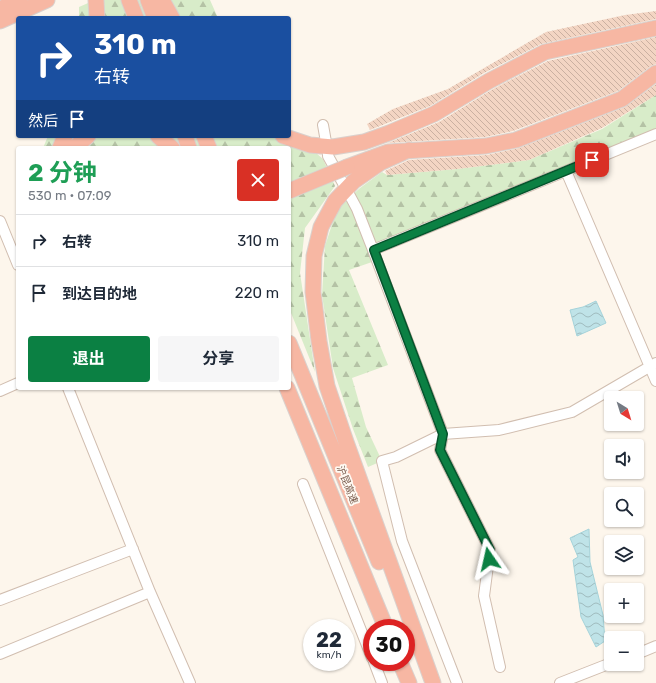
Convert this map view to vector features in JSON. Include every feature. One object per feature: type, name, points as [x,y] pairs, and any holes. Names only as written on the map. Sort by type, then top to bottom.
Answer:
[{"type":"highway","points":[[0,9],[20,0]]},
{"type":"highway","points":[[0,21],[47,0]]},
{"type":"highway","points":[[96,0],[97,16]]},
{"type":"highway","points":[[128,0],[135,16]]},
{"type":"highway","points":[[148,0],[155,16]]},
{"type":"highway","points":[[162,0],[171,16]]},
{"type":"highway","points":[[288,138],[310,146],[333,147],[364,142],[434,114],[489,81],[545,52],[656,28]]},
{"type":"highway","points":[[291,182],[382,154],[409,150],[486,146],[516,140],[622,99],[656,73]]},
{"type":"highway","points":[[291,190],[347,164],[421,126],[434,114]]},
{"type":"highway","points":[[76,146],[85,138]]},
{"type":"highway","points":[[160,138],[170,146]]},
{"type":"highway","points":[[409,150],[380,163],[354,181],[335,201],[322,227],[314,256],[312,292],[327,386],[433,683]]},
{"type":"highway","name":"沪昆高速","points":[[291,348],[402,619]]},
{"type":"highway","name":"沪昆高速","points":[[288,390],[382,619]]},
{"type":"highway","name":"沪昆高速","points":[[415,650],[428,683]]},
{"type":"highway","points":[[404,671],[409,683]]},
{"type":"street","points":[[323,125],[328,156],[357,209],[374,250],[443,434],[440,450],[490,550],[484,596],[500,667]]},
{"type":"street","points":[[374,250],[656,134]]},
{"type":"street","points":[[566,171],[653,364],[656,381]]},
{"type":"street","points":[[0,224],[16,261]]},
{"type":"street","points":[[457,683],[402,541],[382,461],[396,457],[443,434],[499,430],[572,412],[653,364]]},
{"type":"street","points":[[0,391],[16,384]]},
{"type":"street","points":[[69,390],[150,592],[190,683]]},
{"type":"street","points":[[303,484],[363,635]]},
{"type":"street","points":[[0,600],[133,549]]},
{"type":"street","points":[[0,654],[150,592]]},
{"type":"street","points":[[644,651],[656,646]]},
{"type":"street","points":[[560,683],[604,666]]},
{"type":"street","points":[[377,671],[382,683]]},
{"type":"green space","points":[[95,0],[210,0],[217,16],[79,16],[79,7]]},
{"type":"green space","points":[[656,95],[656,134],[368,251],[372,262],[349,270],[388,365],[352,378],[366,427],[382,461],[368,467],[353,429],[333,368],[322,295],[325,246],[337,209],[360,188],[382,172],[387,175],[457,169],[529,160],[602,129]]},
{"type":"green space","points":[[291,132],[323,159],[335,186],[305,228],[300,273],[315,372],[291,313],[291,146],[44,146],[47,138],[291,138]]},
{"type":"water","points":[[596,301],[606,323],[577,336],[570,310],[583,307]]},
{"type":"water","points":[[589,529],[590,562],[603,615],[604,631],[604,642],[596,647],[581,617],[573,560],[578,557],[570,538]]},
{"type":"building","points":[[656,11],[656,19],[541,44],[484,73],[430,106],[370,130],[367,124],[393,109],[448,89],[546,32],[625,15]]},
{"type":"building","points":[[656,37],[656,64],[651,66],[618,91],[513,131],[485,137],[388,143],[439,122],[493,89],[548,61]]},
{"type":"building","points":[[656,84],[656,95],[602,128],[529,160],[457,169],[387,175],[385,171],[409,160],[487,155],[519,148],[625,107]]},
{"type":"route","points":[[489,559],[490,550],[440,450],[443,434],[374,250],[592,160]]}]
